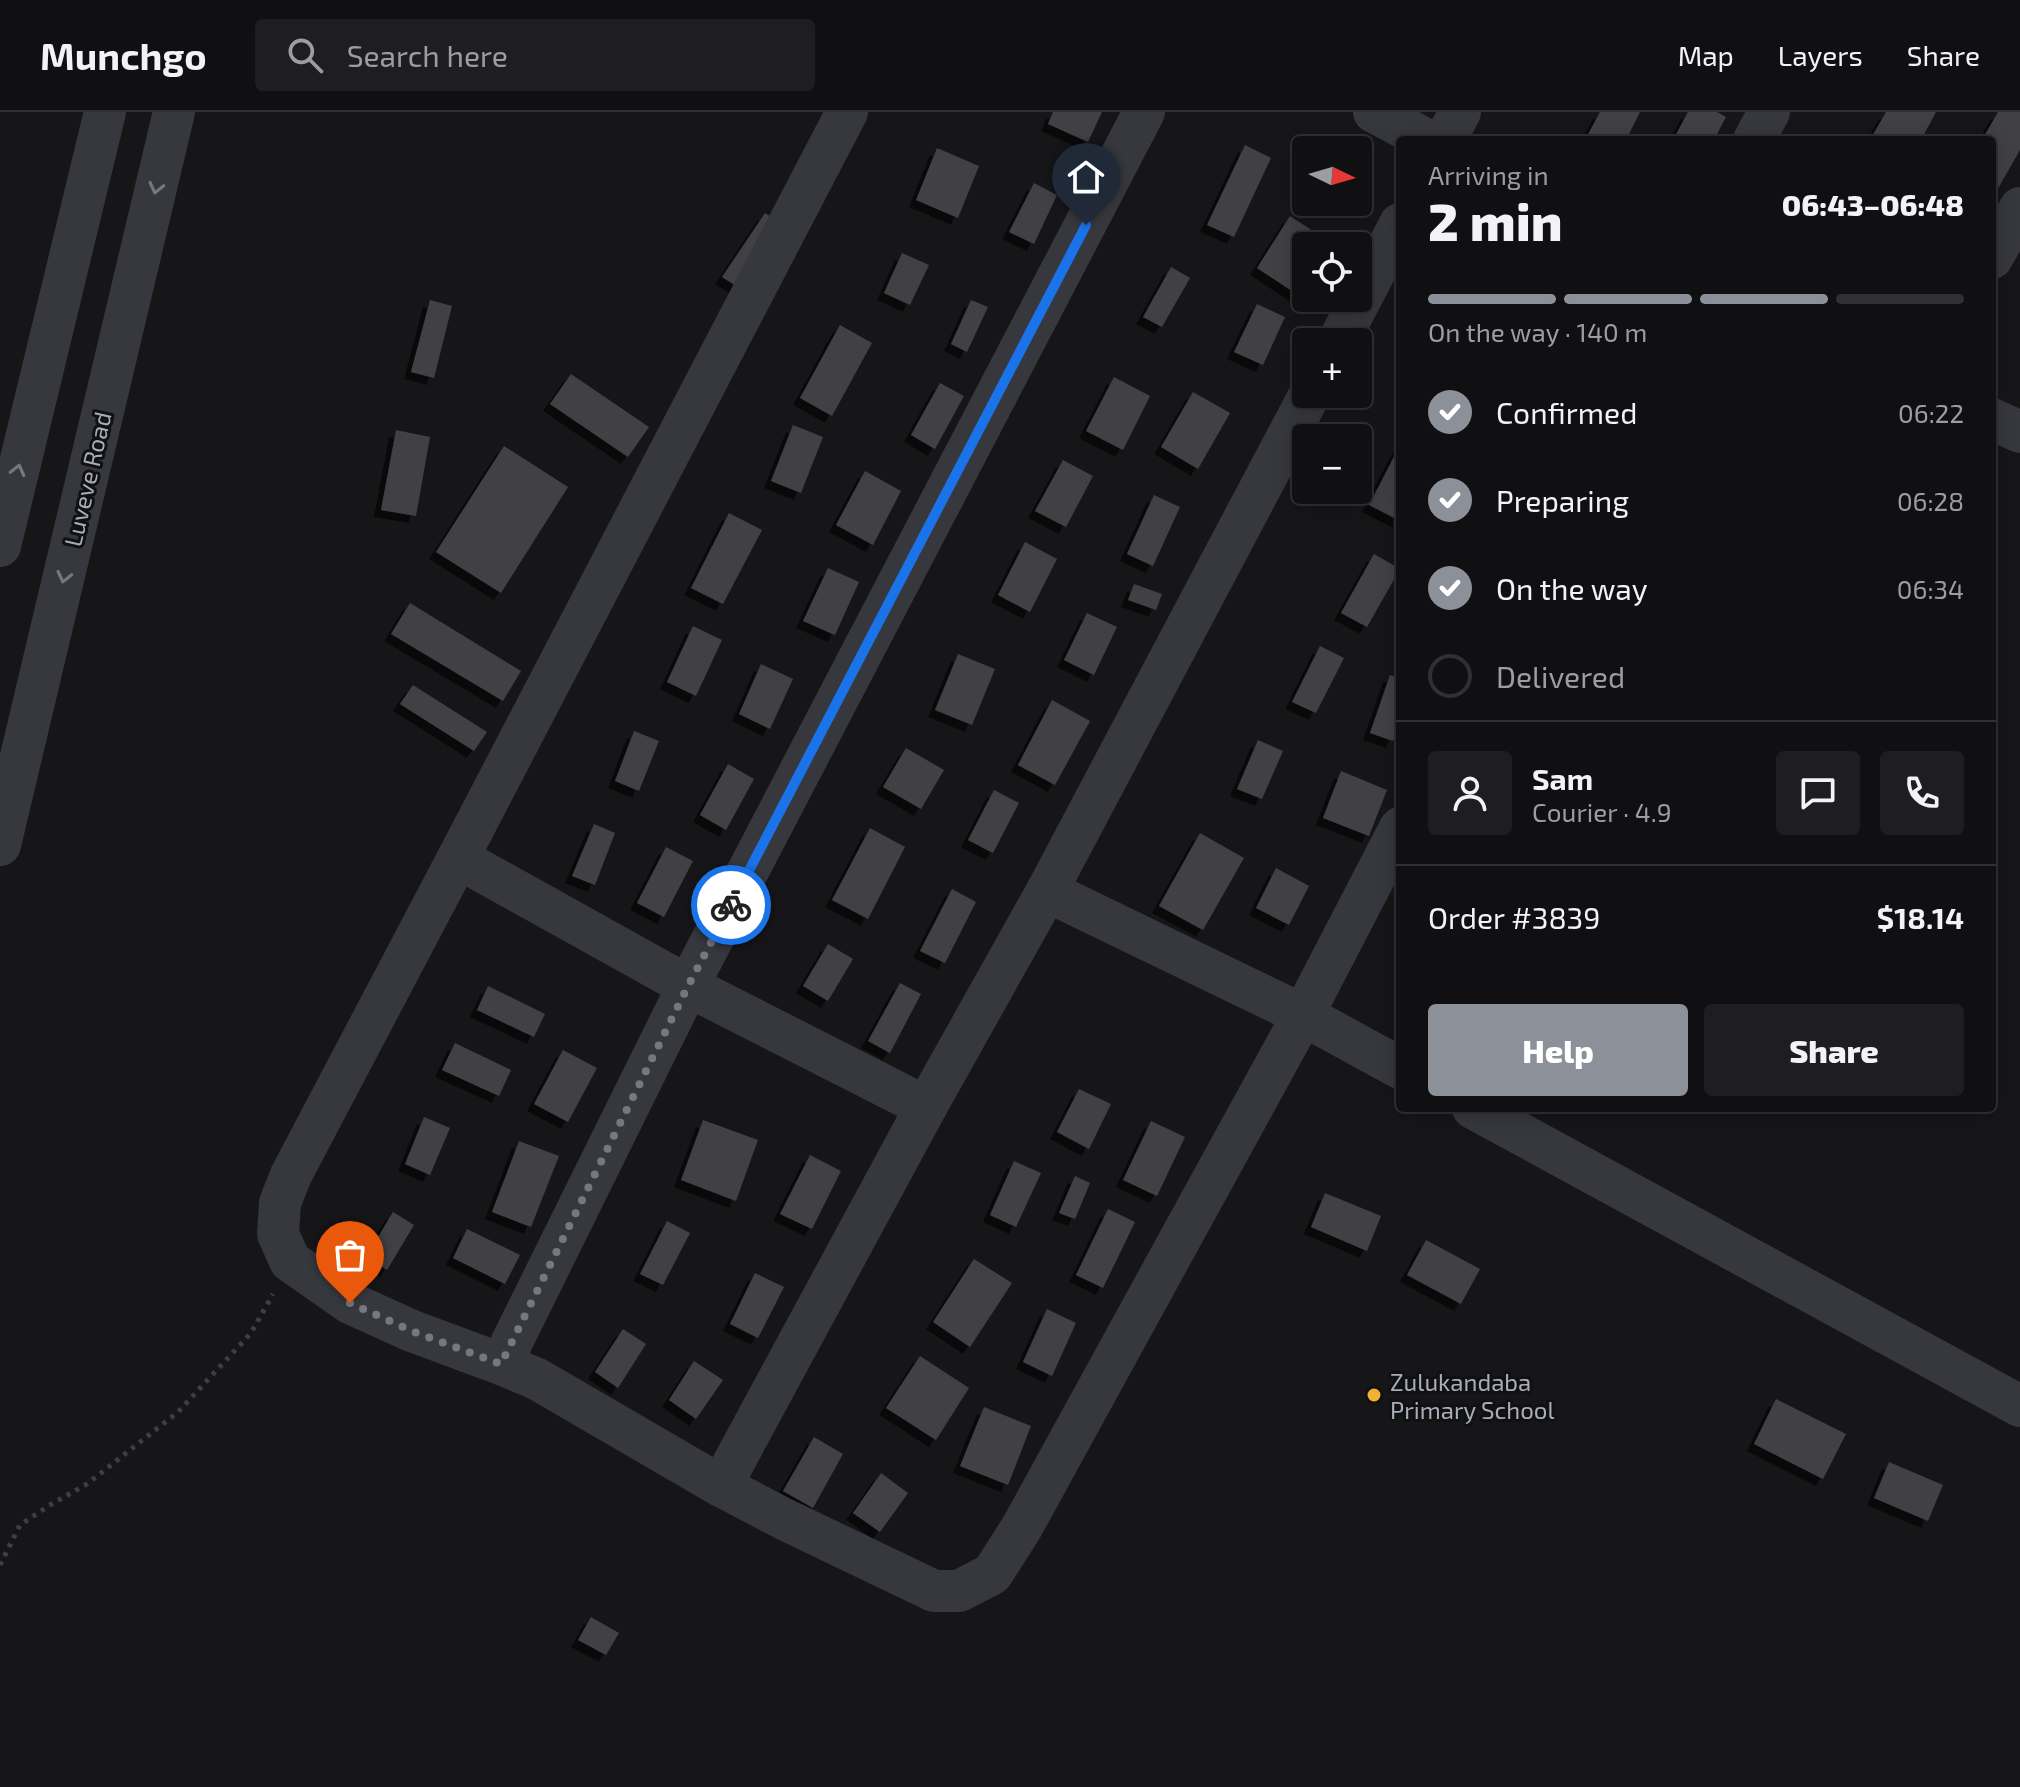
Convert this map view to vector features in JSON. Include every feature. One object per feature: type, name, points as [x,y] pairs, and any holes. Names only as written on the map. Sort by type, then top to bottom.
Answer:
[{"type":"street","points":[[0,546],[105,112]]},
{"type":"street","name":"Luveve Road","points":[[0,845],[174,112]]},
{"type":"street","points":[[501,1364],[688,986],[1144,112]]},
{"type":"street","points":[[1374,112],[1419,136]]},
{"type":"street","points":[[1447,136],[1460,112]]},
{"type":"street","points":[[1756,136],[1769,112]]},
{"type":"street","points":[[832,118],[458,858],[291,1175],[280,1203],[278,1234],[290,1261],[350,1303],[412,1331],[537,1379],[784,1519],[934,1591],[959,1591],[992,1574],[1022,1527],[1303,1015],[1396,836]]},
{"type":"street","points":[[1996,251],[2020,208]]},
{"type":"street","points":[[1345,328],[1396,232]]},
{"type":"street","points":[[721,1486],[1047,891],[1303,408]]},
{"type":"street","points":[[1996,421],[2020,432]]},
{"type":"street","points":[[458,858],[688,986],[926,1107]]},
{"type":"street","points":[[1047,891],[1303,1015],[1396,1066]]},
{"type":"street","points":[[1480,1112],[2020,1406]]},
{"type":"path","points":[[0,1565],[20,1525],[87,1484],[178,1412],[251,1333],[290,1261]]},
{"type":"building","points":[[1053,112],[1102,112],[1088,142],[1048,124]]},
{"type":"building","points":[[1600,112],[1640,112],[1628,136],[1587,136]]},
{"type":"building","points":[[1688,112],[1717,112],[1726,117],[1716,136],[1675,136]]},
{"type":"building","points":[[1886,112],[1936,112],[1923,136],[1872,136]]},
{"type":"building","points":[[1998,112],[2020,112],[2020,150],[1996,192],[1996,136],[1984,136]]},
{"type":"building","points":[[1245,145],[1271,158],[1234,237],[1207,225]]},
{"type":"building","points":[[937,148],[979,166],[958,218],[916,200]]},
{"type":"building","points":[[1034,183],[1057,195],[1034,244],[1009,232]]},
{"type":"building","points":[[765,213],[779,222],[736,286],[722,277]]},
{"type":"building","points":[[1290,216],[1315,232],[1292,232],[1292,291],[1257,268]]},
{"type":"building","points":[[902,253],[929,265],[910,305],[884,293]]},
{"type":"building","points":[[1171,267],[1190,278],[1162,327],[1143,317]]},
{"type":"building","points":[[430,300],[452,306],[434,378],[411,372]]},
{"type":"building","points":[[971,300],[988,307],[967,352],[951,344]]},
{"type":"building","points":[[1257,304],[1285,317],[1263,365],[1234,352]]},
{"type":"building","points":[[840,325],[872,343],[832,416],[800,398]]},
{"type":"building","points":[[571,374],[649,427],[628,457],[550,404]]},
{"type":"building","points":[[1114,377],[1150,396],[1123,450],[1086,431]]},
{"type":"building","points":[[940,383],[964,396],[935,449],[911,435]]},
{"type":"building","points":[[1193,392],[1230,413],[1198,469],[1161,447]]},
{"type":"building","points":[[793,425],[823,437],[801,493],[771,481]]},
{"type":"building","points":[[396,430],[430,437],[416,516],[381,510]]},
{"type":"building","points":[[504,446],[568,487],[501,593],[436,552]]},
{"type":"building","points":[[1396,453],[1396,519],[1369,505]]},
{"type":"building","points":[[1063,460],[1093,476],[1066,527],[1035,511]]},
{"type":"building","points":[[865,471],[901,491],[873,545],[836,525]]},
{"type":"building","points":[[1154,495],[1180,507],[1153,566],[1127,554]]},
{"type":"building","points":[[729,513],[762,530],[723,604],[691,588]]},
{"type":"building","points":[[1025,542],[1057,559],[1030,612],[998,595]]},
{"type":"building","points":[[1374,554],[1396,567],[1396,576],[1367,627],[1341,613]]},
{"type":"building","points":[[828,568],[859,582],[835,635],[803,621]]},
{"type":"building","points":[[1134,584],[1162,594],[1156,610],[1128,600]]},
{"type":"building","points":[[410,603],[521,671],[503,701],[391,634]]},
{"type":"building","points":[[1087,613],[1117,627],[1094,675],[1064,660]]},
{"type":"building","points":[[693,626],[722,640],[696,696],[667,682]]},
{"type":"building","points":[[1320,646],[1344,658],[1316,713],[1292,702]]},
{"type":"building","points":[[958,654],[995,669],[972,725],[935,710]]},
{"type":"building","points":[[761,664],[793,679],[770,729],[739,714]]},
{"type":"building","points":[[1390,675],[1396,677],[1396,733],[1393,741],[1370,733]]},
{"type":"building","points":[[413,685],[487,732],[474,751],[400,704]]},
{"type":"building","points":[[1052,700],[1090,721],[1055,785],[1018,765]]},
{"type":"building","points":[[634,731],[659,741],[639,791],[615,781]]},
{"type":"building","points":[[1258,740],[1283,751],[1262,799],[1237,789]]},
{"type":"building","points":[[906,748],[944,770],[921,809],[883,787]]},
{"type":"building","points":[[728,764],[754,779],[726,830],[700,815]]},
{"type":"building","points":[[1341,771],[1387,790],[1369,836],[1323,818]]},
{"type":"building","points":[[994,790],[1019,803],[993,853],[968,840]]},
{"type":"building","points":[[594,824],[615,833],[595,885],[572,876]]},
{"type":"building","points":[[870,828],[905,847],[868,919],[832,900]]},
{"type":"building","points":[[1200,833],[1244,858],[1203,930],[1159,906]]},
{"type":"building","points":[[666,847],[693,861],[664,917],[637,903]]},
{"type":"building","points":[[1276,868],[1309,886],[1289,925],[1256,908]]},
{"type":"building","points":[[952,889],[976,902],[945,963],[920,951]]},
{"type":"building","points":[[828,944],[853,959],[828,1001],[803,986]]},
{"type":"building","points":[[900,983],[921,994],[890,1053],[868,1041]]},
{"type":"building","points":[[488,986],[545,1014],[534,1037],[477,1010]]},
{"type":"building","points":[[455,1043],[511,1070],[499,1096],[442,1070]]},
{"type":"building","points":[[563,1050],[597,1068],[568,1122],[534,1104]]},
{"type":"building","points":[[1079,1089],[1111,1104],[1089,1149],[1057,1132]]},
{"type":"building","points":[[424,1117],[450,1128],[430,1175],[405,1164]]},
{"type":"building","points":[[703,1120],[758,1140],[736,1201],[681,1180]]},
{"type":"building","points":[[1151,1121],[1185,1137],[1157,1196],[1123,1180]]},
{"type":"building","points":[[519,1141],[559,1156],[531,1227],[492,1212]]},
{"type":"building","points":[[810,1155],[841,1171],[812,1229],[780,1214]]},
{"type":"building","points":[[1014,1161],[1041,1173],[1016,1227],[990,1215]]},
{"type":"building","points":[[1075,1176],[1090,1183],[1075,1219],[1059,1213]]},
{"type":"building","points":[[1325,1193],[1381,1216],[1367,1251],[1311,1227]]},
{"type":"building","points":[[1108,1209],[1135,1222],[1103,1288],[1076,1275]]},
{"type":"building","points":[[393,1212],[414,1225],[387,1270],[366,1257]]},
{"type":"building","points":[[667,1221],[690,1233],[663,1285],[640,1274]]},
{"type":"building","points":[[467,1229],[520,1255],[505,1284],[453,1258]]},
{"type":"building","points":[[1426,1240],[1480,1269],[1461,1304],[1407,1275]]},
{"type":"building","points":[[974,1259],[1012,1283],[970,1347],[933,1322]]},
{"type":"building","points":[[755,1273],[784,1287],[758,1338],[730,1324]]},
{"type":"building","points":[[1047,1309],[1076,1323],[1052,1376],[1023,1362]]},
{"type":"building","points":[[623,1329],[646,1344],[618,1388],[595,1372]]},
{"type":"building","points":[[920,1356],[969,1388],[936,1440],[886,1408]]},
{"type":"building","points":[[694,1361],[723,1380],[696,1419],[669,1400]]},
{"type":"building","points":[[1776,1399],[1846,1434],[1823,1479],[1754,1444]]},
{"type":"building","points":[[984,1407],[1031,1426],[1008,1485],[960,1466]]},
{"type":"building","points":[[814,1437],[843,1454],[813,1508],[783,1491]]},
{"type":"building","points":[[1889,1462],[1943,1485],[1928,1521],[1874,1498]]},
{"type":"building","points":[[881,1473],[908,1493],[880,1532],[853,1513]]},
{"type":"building","points":[[591,1617],[619,1633],[606,1655],[578,1640]]},
{"type":"way so far","points":[[350,1303],[461,1351],[501,1364],[731,905]]},
{"type":"place","name":"Zulukandaba Primary School","points":[[1374,1395]]},
{"type":"route","points":[[731,905],[1086,225]]}]
